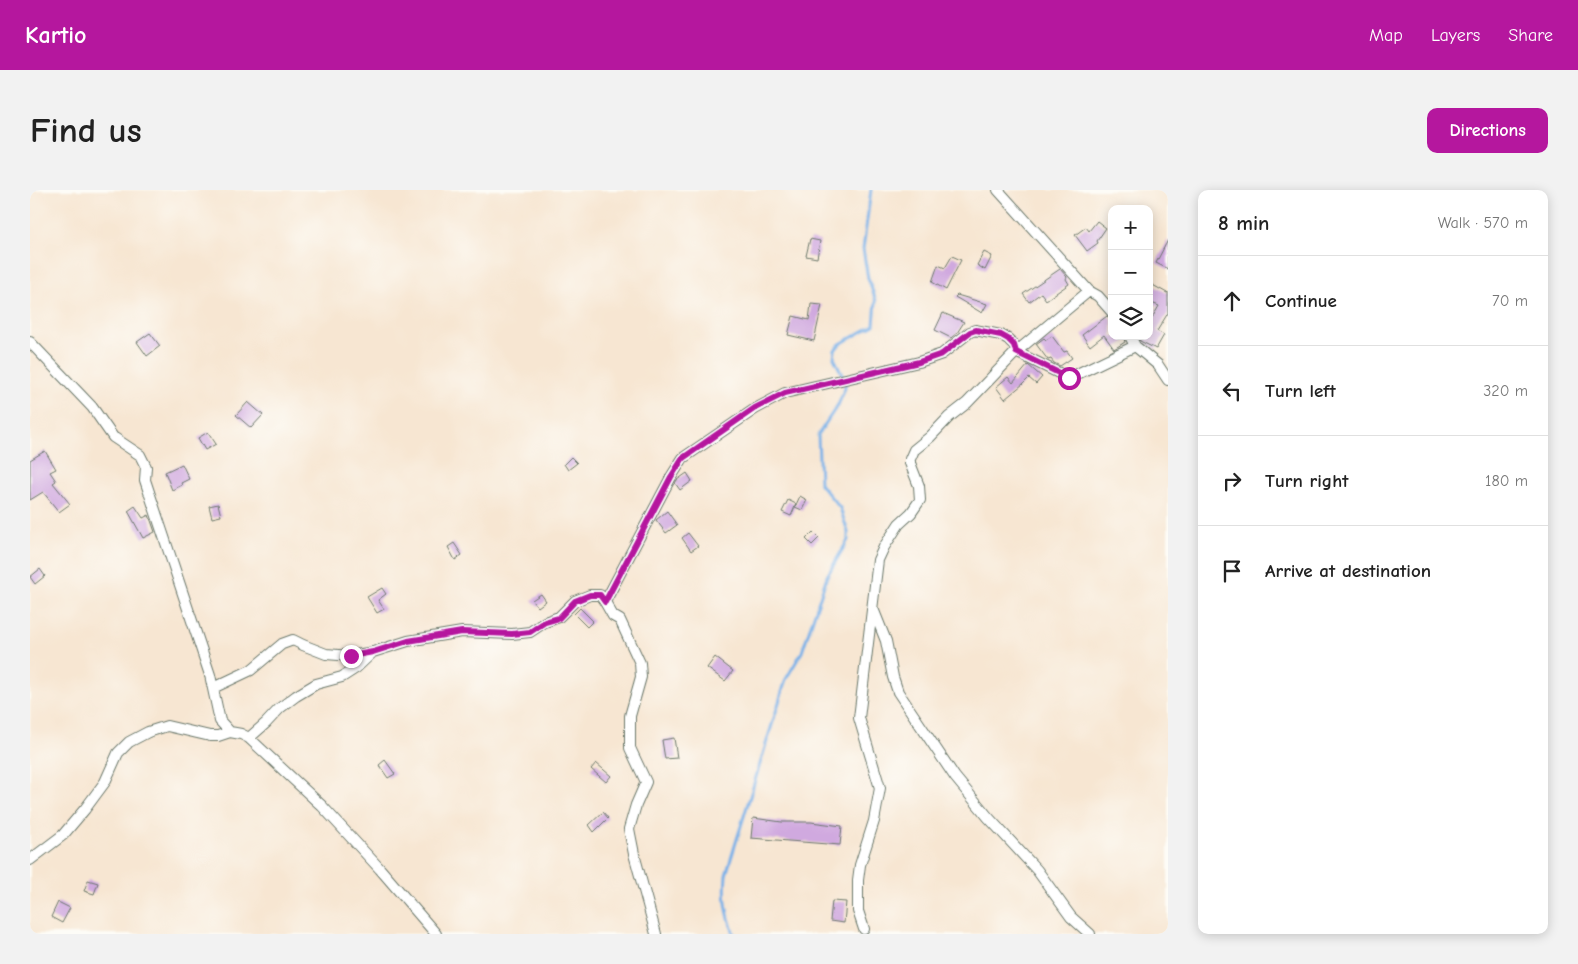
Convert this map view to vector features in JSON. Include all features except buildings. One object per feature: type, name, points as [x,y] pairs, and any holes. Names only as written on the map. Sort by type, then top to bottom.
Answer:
[{"type":"street","points":[[998,190],[1089,291],[1098,296],[1108,307]]},
{"type":"street","points":[[864,929],[858,911],[858,880],[860,865],[874,821],[880,788],[859,718],[878,560],[899,524],[911,513],[920,500],[919,486],[910,459],[914,450],[967,403],[1016,352],[1089,291]]},
{"type":"street","points":[[605,602],[671,477],[683,458],[755,408],[785,393],[919,362],[942,354],[970,332],[976,330],[1001,335],[1014,345],[1016,352],[1069,378],[1135,346]]},
{"type":"street","points":[[1132,340],[1135,346],[1158,365],[1168,380]]},
{"type":"street","points":[[30,342],[92,407],[113,437],[140,455],[146,467],[145,480],[210,675],[220,721],[230,732]]},
{"type":"street","points":[[213,688],[251,670],[282,644],[294,640],[326,654],[351,656],[373,652],[408,641],[462,632],[512,634],[530,632],[545,622],[559,618],[575,601],[590,595],[600,595],[613,616],[620,620],[640,663],[641,677],[630,716],[630,748],[646,782],[636,805],[629,829],[656,934]]},
{"type":"street","points":[[873,610],[886,641],[898,692],[955,777],[988,817],[1037,870],[1071,917],[1090,934]]},
{"type":"street","points":[[249,738],[280,708],[296,696],[316,684],[342,677],[356,668],[373,652]]},
{"type":"street","points":[[30,860],[63,835],[105,782],[118,752],[129,742],[148,732],[168,726],[210,736],[218,736],[230,732],[241,734],[249,738],[322,806],[436,934]]},
{"type":"waterway","points":[[734,934],[726,905],[726,875],[786,679],[802,652],[827,576],[848,540],[848,532],[840,508],[820,484],[818,435],[839,403],[845,388],[845,380],[834,358],[835,350],[840,344],[874,325],[876,301],[868,278],[863,249],[871,190]]},
{"type":"route","points":[[351,656],[373,652],[408,641],[462,632],[512,634],[530,632],[545,622],[559,618],[575,601],[590,595],[600,595],[605,602],[671,477],[683,458],[755,408],[785,393],[919,362],[942,354],[970,332],[976,330],[1001,335],[1014,345],[1016,352],[1069,378]]}]
